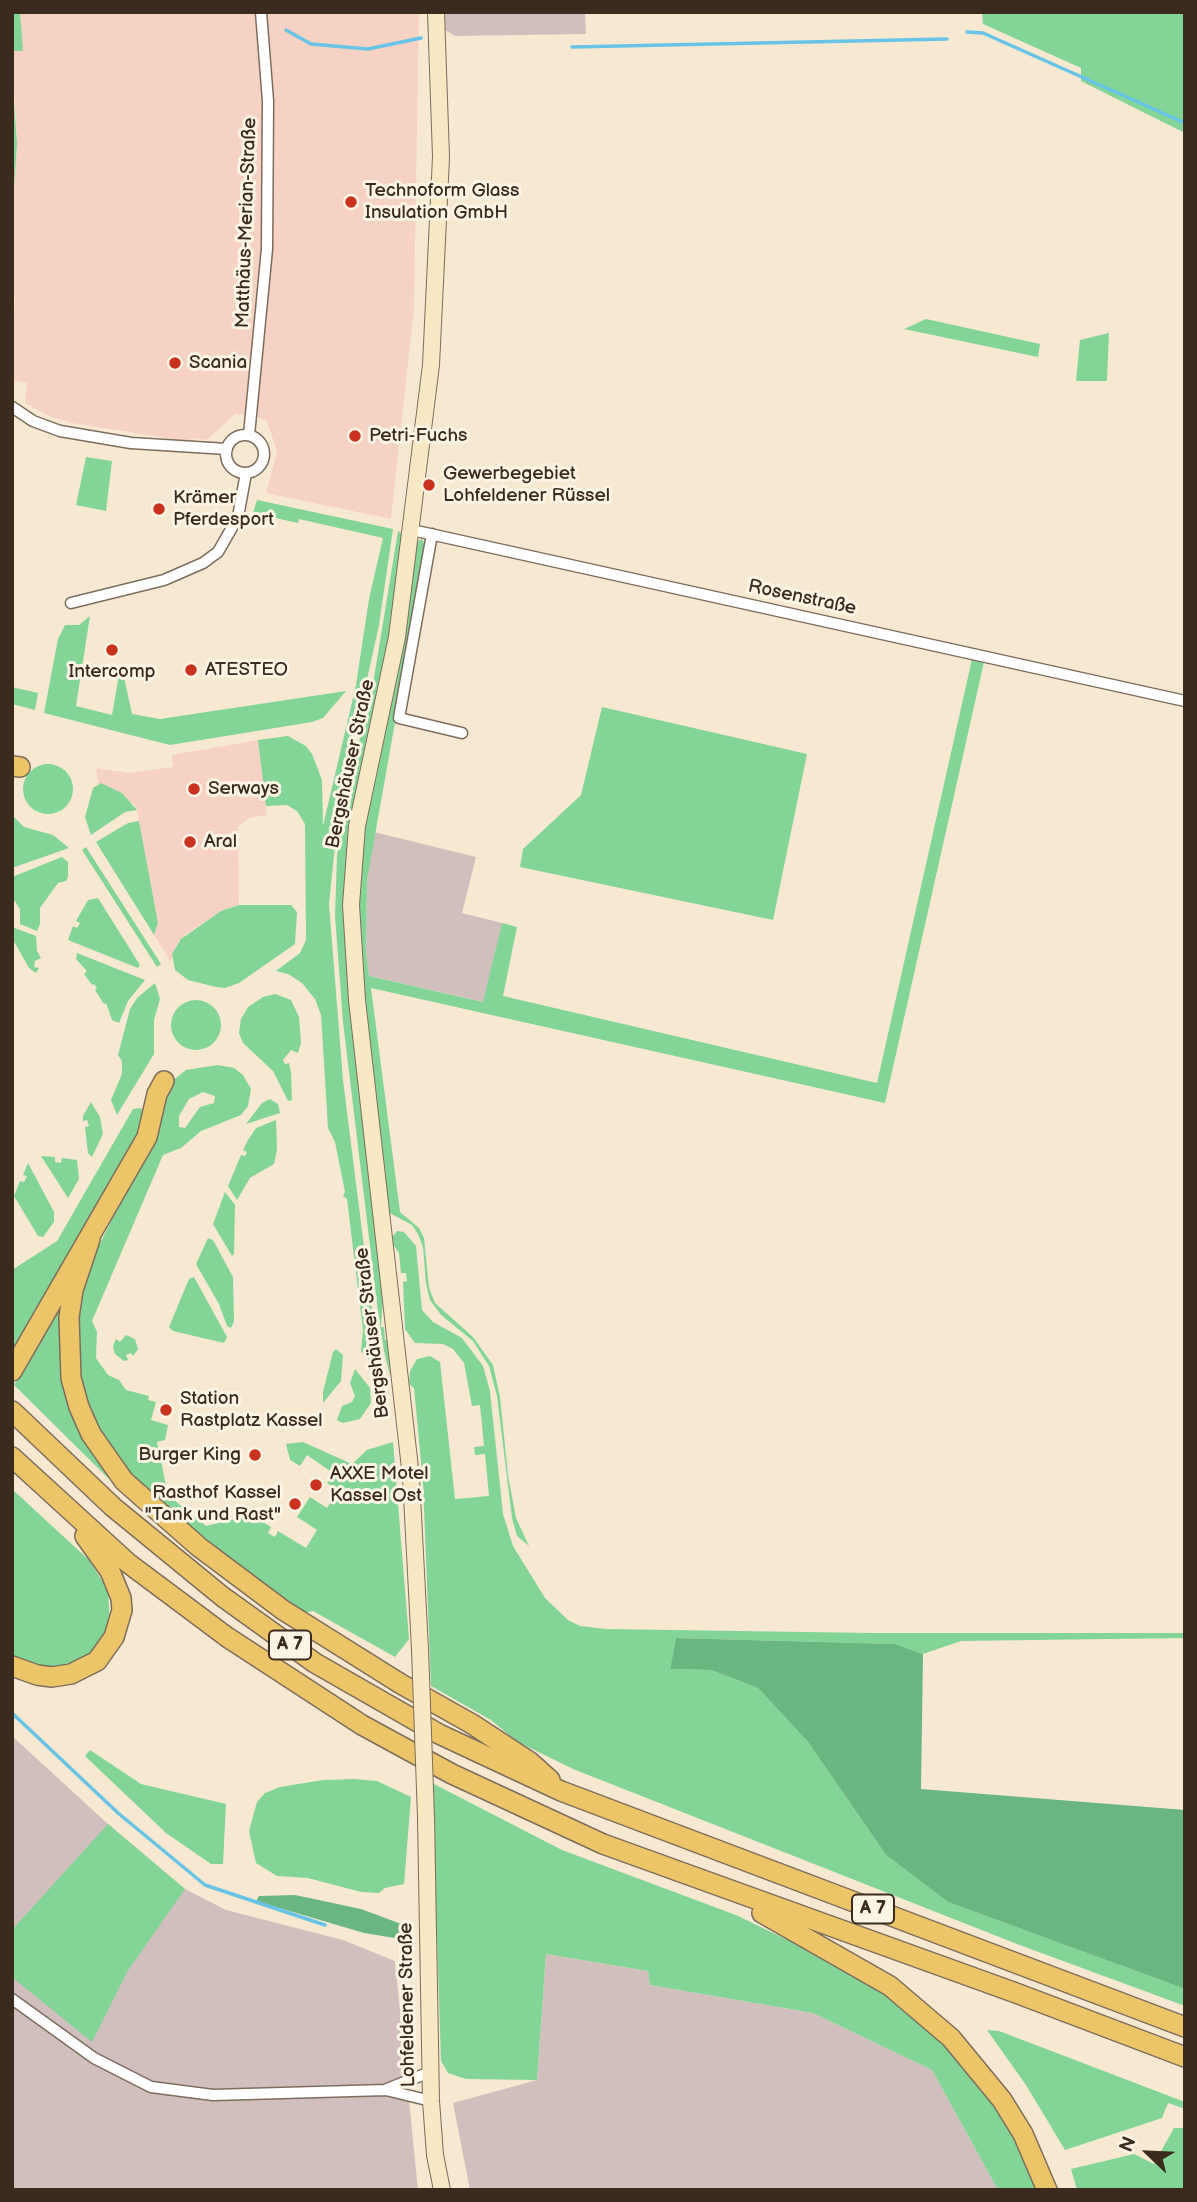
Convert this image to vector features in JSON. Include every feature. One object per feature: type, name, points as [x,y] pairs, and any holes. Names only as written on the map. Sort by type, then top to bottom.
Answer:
[{"type":"highway","points":[[14,1368],[147,1136],[157,1094],[164,1081]]},
{"type":"highway","points":[[90,1239],[70,1309],[68,1340],[71,1378],[86,1424],[124,1481],[189,1539],[283,1610],[481,1730],[530,1762],[561,1791]]},
{"type":"highway","name":"A 7","points":[[12,1411],[113,1507],[176,1561],[315,1662],[439,1734],[561,1791],[1185,2027]]},
{"type":"highway","name":"A 7","points":[[12,1457],[128,1563],[227,1637],[362,1725],[537,1815],[719,1888],[1016,1993],[1185,2057]]},
{"type":"highway","points":[[12,1666],[52,1677],[82,1670],[97,1661],[107,1649],[119,1624],[121,1598],[110,1570],[61,1504]]},
{"type":"highway","points":[[719,1888],[890,1986],[941,2029],[978,2067],[1002,2100],[1023,2134],[1047,2190]]},
{"type":"main road","name":"Bergshäuser Straße","points":[[426,1818],[411,1477],[359,1021],[351,905],[358,826],[389,687],[412,530],[437,275],[441,102],[436,12]]},
{"type":"main road","name":"Lohfeldener Straße","points":[[426,1818],[431,2101],[435,2155],[442,2190]]},
{"type":"street","name":"Matthäus-Merian-Straße","points":[[248,435],[267,249],[268,112],[261,12]]},
{"type":"street","points":[[12,407],[33,421],[60,431],[131,443],[226,449]]},
{"type":"street","points":[[248,435],[259,440],[264,457],[256,470],[246,473],[230,466],[226,449],[233,439],[248,435]]},
{"type":"street","points":[[71,603],[164,580],[203,563],[218,552],[237,517],[246,473]]},
{"type":"street","name":"Rosenstraße","points":[[412,530],[1185,701]]},
{"type":"street","name":"Bergshäuser Straße","points":[[432,534],[399,718],[462,733]]},
{"type":"street","points":[[12,1999],[94,2058],[151,2087],[213,2095],[386,2090],[431,2101]]},
{"type":"street","points":[[386,2090],[430,2073]]},
{"type":"shaded area","points":[[20,12],[419,12],[414,307],[391,519],[266,493],[277,452],[267,421],[258,417],[235,414],[207,440],[193,438],[192,442],[72,423],[49,416],[25,403],[27,383],[12,380],[15,296],[12,294],[12,220],[17,143],[12,51],[22,50]]},
{"type":"shaded area","points":[[444,12],[585,12],[586,34],[455,36],[445,30]]},
{"type":"shaded area","points":[[258,740],[267,815],[249,818],[238,827],[239,905],[221,911],[186,934],[177,944],[171,962],[154,935],[158,923],[137,810],[134,804],[98,784],[96,768],[129,773],[173,767],[172,755]]},
{"type":"shaded area","points":[[374,832],[476,857],[462,913],[502,923],[484,1002],[369,976],[366,952],[367,880]]},
{"type":"shaded area","points":[[12,1736],[108,1824],[185,1889],[226,1910],[343,1940],[395,1961],[418,2190],[12,2190]]},
{"type":"shaded area","points":[[546,1954],[648,1971],[650,1985],[813,2013],[932,2070],[998,2190],[470,2190],[453,2103],[537,2080]]},
{"type":"green space","points":[[12,12],[20,12],[23,51],[12,51]]},
{"type":"green space","points":[[982,12],[1185,12],[1185,133],[1081,81],[1081,68],[983,24]]},
{"type":"green space","points":[[12,75],[17,143],[12,220]]},
{"type":"green space","points":[[926,319],[1040,344],[1038,357],[904,329]]},
{"type":"green space","points":[[1109,333],[1107,381],[1076,381],[1080,340]]},
{"type":"green space","points":[[86,457],[112,461],[106,511],[76,505]]},
{"type":"green space","points":[[257,500],[393,529],[379,625],[339,806],[329,904],[343,1080],[377,1350],[383,1376],[361,1351],[363,1330],[347,1199],[343,1196],[345,1192],[335,1142],[328,1128],[321,1015],[315,999],[302,983],[288,974],[276,971],[300,953],[306,940],[305,824],[297,811],[287,805],[266,806],[258,740],[288,736],[306,746],[322,780],[323,826],[356,685],[369,599],[383,538],[299,519],[298,523],[253,513]]},
{"type":"green space","points":[[398,531],[405,536],[392,639],[348,842],[344,884],[350,1002],[383,1297],[381,1327],[384,1327],[385,1340],[388,1340],[390,1376],[384,1351],[377,1304],[343,1022],[335,916],[337,856],[347,794],[374,678]]},
{"type":"green space","points":[[422,539],[426,548],[367,880],[366,952],[369,976],[483,1002],[502,923],[517,927],[503,996],[877,1083],[972,659],[984,662],[885,1103],[371,988],[400,1212],[419,1228],[424,1238],[429,1288],[435,1303],[473,1337],[493,1365],[500,1397],[508,1475],[516,1518],[529,1546],[517,1536],[512,1518],[497,1396],[489,1366],[473,1341],[441,1315],[430,1300],[423,1247],[418,1234],[412,1225],[386,1211],[356,920],[361,835],[416,542]]},
{"type":"green space","points":[[90,616],[76,706],[112,715],[121,663],[132,714],[160,719],[346,691],[323,718],[312,722],[170,745],[44,713],[58,639],[65,625],[79,625]]},
{"type":"green space","points":[[12,687],[38,693],[35,710],[12,704]]},
{"type":"green space","points":[[602,707],[807,754],[773,920],[520,867],[523,849],[581,795]]},
{"type":"green space","points":[[48,764],[66,771],[73,789],[66,807],[48,814],[30,807],[23,789],[30,771]]},
{"type":"green space","points":[[101,783],[122,793],[137,810],[125,812],[91,835],[85,817],[93,788]]},
{"type":"green space","points":[[12,815],[24,827],[53,835],[69,848],[12,868]]},
{"type":"green space","points":[[139,821],[158,923],[154,935],[96,842],[128,823]]},
{"type":"green space","points":[[86,847],[161,964],[157,967],[82,850]]},
{"type":"green space","points":[[62,857],[68,862],[68,877],[66,881],[58,883],[40,908],[37,931],[20,924],[20,909],[12,897],[12,877]]},
{"type":"green space","points":[[98,898],[140,965],[138,968],[68,940],[73,926],[77,928],[80,923],[76,921],[88,900]]},
{"type":"green space","points":[[239,905],[291,905],[297,912],[295,944],[239,983],[225,988],[216,987],[188,980],[175,970],[172,954],[181,939],[221,911]]},
{"type":"green space","points":[[12,927],[36,936],[37,951],[41,958],[35,961],[34,967],[39,968],[36,973],[29,968],[12,938]]},
{"type":"green space","points":[[77,953],[145,980],[128,1001],[119,1023],[112,1020],[106,1003],[104,1004],[95,990],[97,988],[84,974],[87,971],[76,959]]},
{"type":"green space","points":[[155,983],[160,999],[154,1020],[154,1054],[117,1115],[111,1100],[122,1074],[122,1061],[118,1055],[130,1009],[137,998]]},
{"type":"green space","points":[[275,994],[291,1000],[299,1017],[301,1043],[298,1053],[291,1050],[283,1060],[285,1064],[289,1063],[291,1072],[292,1100],[288,1101],[273,1071],[243,1043],[239,1033],[241,1019],[248,1007],[263,997]]},
{"type":"green space","points":[[196,1000],[213,1008],[221,1025],[213,1042],[196,1050],[179,1042],[171,1025],[179,1008]]},
{"type":"green space","points":[[218,1065],[234,1068],[243,1075],[251,1089],[248,1106],[241,1115],[201,1131],[181,1148],[163,1155],[92,1321],[97,1332],[96,1358],[108,1375],[119,1380],[126,1390],[149,1396],[148,1400],[156,1402],[151,1420],[168,1425],[165,1440],[157,1442],[168,1495],[206,1526],[252,1515],[271,1527],[268,1533],[275,1537],[278,1531],[306,1548],[317,1530],[297,1517],[310,1497],[327,1508],[338,1490],[327,1483],[333,1473],[307,1455],[300,1466],[290,1460],[286,1444],[303,1442],[352,1464],[367,1450],[393,1442],[409,1639],[395,1657],[313,1611],[303,1613],[193,1529],[134,1478],[106,1445],[82,1395],[75,1319],[89,1265],[154,1137],[165,1087],[186,1070]],"holes":[[[203,1092],[215,1096],[214,1103],[200,1107],[185,1128],[179,1127],[179,1116],[189,1099]]]},
{"type":"green space","points":[[270,1099],[278,1104],[280,1113],[246,1124],[262,1103]]},
{"type":"green space","points":[[91,1102],[100,1117],[103,1134],[92,1157],[88,1153],[85,1127],[89,1126],[87,1120],[83,1121]]},
{"type":"green space","points":[[141,1108],[146,1126],[12,1355],[12,1270],[57,1241],[133,1109]]},
{"type":"green space","points":[[276,1120],[277,1150],[274,1164],[250,1178],[237,1200],[228,1186],[241,1155],[245,1156],[247,1152],[243,1150],[256,1128]]},
{"type":"green space","points":[[41,1156],[55,1157],[55,1162],[61,1163],[62,1158],[77,1160],[79,1179],[68,1198]]},
{"type":"green space","points":[[28,1163],[54,1212],[54,1222],[43,1237],[38,1236],[14,1196],[20,1181],[24,1182],[27,1176],[23,1175]]},
{"type":"green space","points":[[225,1192],[235,1205],[232,1256],[213,1224]]},
{"type":"green space","points":[[397,1231],[404,1232],[416,1246],[422,1310],[433,1322],[462,1338],[483,1366],[490,1391],[503,1514],[513,1546],[545,1598],[568,1620],[580,1626],[606,1629],[871,1633],[1185,1633],[1185,1638],[961,1641],[923,1654],[894,1644],[676,1638],[670,1669],[711,1670],[758,1688],[808,1742],[886,1855],[948,1902],[1185,1989],[1185,2006],[1017,1944],[573,1769],[516,1741],[491,1720],[431,1686],[423,1483],[414,1388],[409,1384],[410,1371],[417,1359],[430,1356],[440,1362],[455,1499],[489,1496],[485,1454],[475,1455],[474,1447],[484,1446],[480,1405],[472,1406],[464,1363],[453,1349],[443,1344],[415,1343],[405,1329],[403,1282],[407,1281],[406,1273],[401,1273],[399,1253],[390,1240]]},
{"type":"green space","points":[[208,1238],[213,1240],[233,1277],[234,1321],[231,1328],[227,1326],[219,1304],[196,1264]]},
{"type":"green space","points":[[194,1277],[227,1337],[224,1343],[173,1331],[169,1327],[189,1279]]},
{"type":"green space","points":[[59,1309],[63,1311],[61,1340],[112,1475],[108,1478],[14,1385]]},
{"type":"green space","points":[[126,1335],[135,1339],[138,1349],[133,1356],[131,1353],[126,1355],[128,1360],[124,1361],[115,1354],[113,1346],[116,1339],[120,1342]]},
{"type":"green space","points":[[336,1349],[343,1355],[341,1381],[323,1403],[323,1392]]},
{"type":"green space","points":[[355,1369],[370,1388],[371,1403],[360,1419],[343,1423],[337,1420],[342,1406],[352,1402],[355,1396],[350,1383]]},
{"type":"green space","points":[[12,1489],[89,1560],[108,1590],[110,1624],[103,1640],[89,1655],[69,1665],[52,1669],[25,1663],[12,1655]]},
{"type":"green space","points":[[676,1638],[895,1644],[923,1654],[921,1789],[1185,1810],[1185,1989],[948,1902],[886,1855],[808,1742],[758,1688],[711,1670],[670,1669]]},
{"type":"green space","points":[[90,1750],[141,1784],[226,1804],[223,1864],[211,1864],[166,1833],[85,1756]]},
{"type":"green space","points":[[323,1780],[377,1781],[411,1797],[404,1884],[385,1888],[379,1893],[361,1892],[308,1878],[277,1876],[256,1863],[249,1831],[257,1802],[265,1793],[280,1787]]},
{"type":"green space","points":[[432,1783],[562,1850],[736,1915],[858,1974],[933,2028],[973,2069],[1026,2148],[1040,2190],[998,2190],[932,2070],[813,2013],[650,1985],[648,1971],[546,1954],[537,2080],[466,2079],[448,2073],[441,2061]]},
{"type":"green space","points":[[108,1824],[185,1889],[127,1972],[92,2042],[12,1977],[12,1930]]},
{"type":"green space","points":[[295,1895],[361,1909],[412,1928],[412,1982],[401,1939],[364,1933],[256,1901],[259,1896]]},
{"type":"green space","points":[[987,2030],[999,2031],[1185,2102],[1185,2109],[1168,2103],[1162,2118],[1065,2150],[1026,2085]]},
{"type":"green space","points":[[1174,2128],[1185,2128],[1185,2190],[1077,2190],[1071,2169],[1134,2154],[1154,2164]]},
{"type":"waterway","points":[[286,30],[311,44],[368,49],[421,38]]},
{"type":"waterway","points":[[967,32],[983,33],[1185,123]]},
{"type":"waterway","points":[[572,47],[947,39]]},
{"type":"waterway","points":[[12,1713],[118,1813],[205,1885],[325,1925]]},
{"type":"place","name":"Technoform Glass Insulation GmbH","points":[[351,202]]},
{"type":"place","name":"Scania","points":[[175,363]]},
{"type":"place","name":"Petri-Fuchs","points":[[355,436]]},
{"type":"place","name":"Gewerbegebiet Lohfeldener Rüssel","points":[[429,485]]},
{"type":"place","name":"Krämer Pferdesport","points":[[159,509]]},
{"type":"place","name":"Intercomp","points":[[112,650]]},
{"type":"place","name":"ATESTEO","points":[[191,670]]},
{"type":"place","name":"Serways","points":[[194,789]]},
{"type":"place","name":"Aral","points":[[190,842]]},
{"type":"place","name":"Station Rastplatz Kassel","points":[[166,1410]]},
{"type":"place","name":"Burger King","points":[[255,1455]]},
{"type":"place","name":"AXXE Motel Kassel Ost","points":[[316,1485]]},
{"type":"place","name":"Rasthof Kassel \"Tank und Rast\"","points":[[295,1504]]}]
